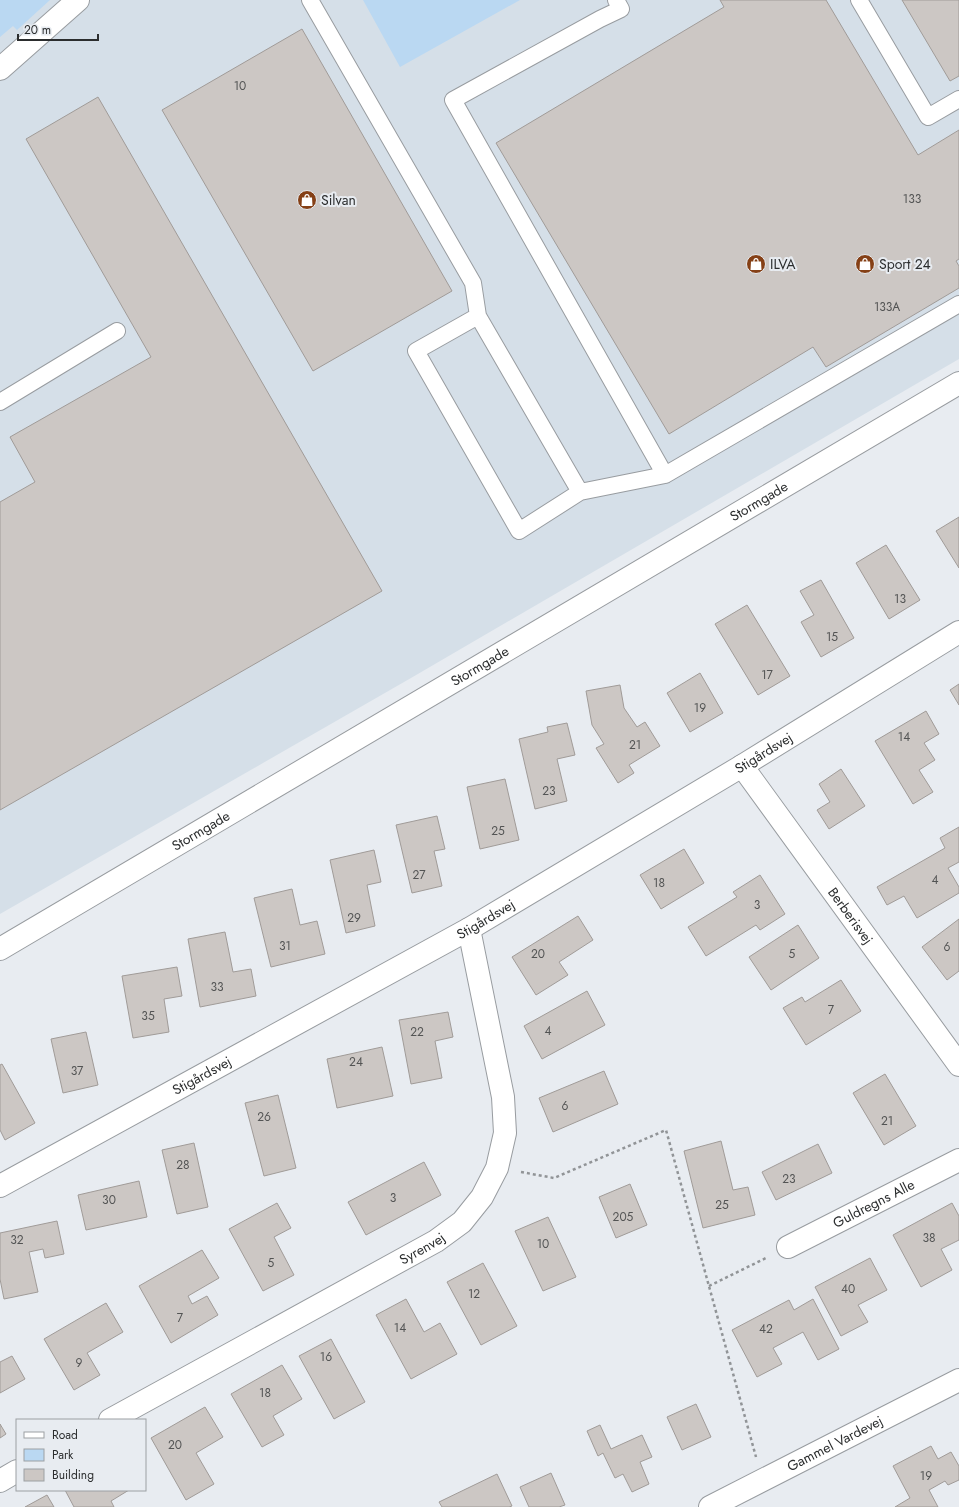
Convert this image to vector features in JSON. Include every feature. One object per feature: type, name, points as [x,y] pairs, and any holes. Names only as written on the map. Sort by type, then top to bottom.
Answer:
[{"type":"street","points":[[0,69],[78,0]]},
{"type":"street","name":"Stormgade","points":[[0,949],[959,383]]},
{"type":"street","name":"Stigårdsvej","points":[[0,1186],[469,928],[742,766],[959,632]]},
{"type":"street","name":"Berberisvej","points":[[742,766],[959,1065]]},
{"type":"street","name":"Syrenvej","points":[[112,1419],[436,1241],[462,1222],[482,1197],[497,1168],[505,1133],[503,1097],[469,928]]},
{"type":"street","name":"Guldregns Alle","points":[[788,1247],[959,1160]]},
{"type":"street","name":"Gammel Vardevej","points":[[710,1507],[959,1380]]},
{"type":"street","points":[[0,1481],[16,1472]]},
{"type":"lane","points":[[310,0],[473,283],[478,316],[580,492]]},
{"type":"lane","points":[[616,0],[621,9],[600,19],[453,100],[665,475]]},
{"type":"lane","points":[[858,0],[928,117],[959,99]]},
{"type":"lane","points":[[478,316],[416,351],[519,531],[580,492],[665,475],[959,304]]},
{"type":"lane","points":[[0,402],[117,331]]},
{"type":"path","points":[[497,1168],[554,1178],[666,1130],[762,1480]]},
{"type":"path","points":[[709,1286],[788,1247]]},
{"type":"shaded area","points":[[0,0],[959,0],[959,359],[411,678],[0,914]]},
{"type":"green space","points":[[0,0],[50,0],[17,30],[13,26],[0,37]]},
{"type":"green space","points":[[363,0],[520,0],[400,67]]},
{"type":"building","points":[[720,0],[826,0],[918,155],[959,130],[959,259],[956,261],[959,266],[959,288],[826,367],[813,347],[669,434],[496,143],[724,7]]},
{"type":"building","points":[[902,0],[959,0],[959,76],[950,81]]},
{"type":"building","name":"Silvan","points":[[302,29],[452,291],[313,371],[162,110]]},
{"type":"building","points":[[98,97],[382,591],[0,810],[0,502],[35,482],[10,437],[151,357],[26,139]]},
{"type":"building","points":[[959,517],[959,568],[936,531]]},
{"type":"building","points":[[886,545],[920,600],[889,619],[856,563]]},
{"type":"building","points":[[821,580],[854,638],[821,657],[801,622],[814,615],[800,591]]},
{"type":"building","points":[[747,605],[790,676],[758,695],[715,624]]},
{"type":"building","points":[[700,673],[723,713],[690,732],[667,693]]},
{"type":"building","points":[[959,684],[959,705],[950,690]]},
{"type":"building","points":[[620,685],[624,708],[637,727],[645,722],[660,746],[629,765],[634,773],[618,783],[596,748],[604,744],[592,725],[586,691]]},
{"type":"building","points":[[926,711],[939,734],[924,743],[935,760],[919,770],[933,792],[913,804],[875,741]]},
{"type":"building","points":[[567,723],[575,755],[557,759],[567,801],[535,809],[519,739],[548,732],[547,727]]},
{"type":"building","points":[[841,769],[865,806],[829,829],[817,810],[830,802],[819,784]]},
{"type":"building","points":[[505,779],[519,840],[480,849],[467,787]]},
{"type":"building","points":[[437,816],[445,849],[434,851],[442,886],[412,893],[396,825]]},
{"type":"building","points":[[959,827],[959,862],[948,868],[959,887],[959,893],[917,918],[904,896],[887,905],[877,887],[945,848],[940,838]]},
{"type":"building","points":[[684,849],[704,883],[661,909],[640,875]]},
{"type":"building","points":[[374,850],[381,882],[367,885],[375,926],[346,933],[330,860]]},
{"type":"building","points":[[760,875],[785,914],[760,930],[756,925],[706,956],[688,927],[737,897],[733,892]]},
{"type":"building","points":[[292,889],[300,925],[317,921],[325,954],[271,967],[254,898]]},
{"type":"building","points":[[578,916],[593,940],[559,962],[568,975],[536,995],[512,957]]},
{"type":"building","points":[[959,919],[959,971],[947,980],[922,947]]},
{"type":"building","points":[[798,925],[819,958],[771,990],[749,957]]},
{"type":"building","points":[[225,932],[233,972],[251,969],[256,996],[200,1007],[188,939]]},
{"type":"building","points":[[177,967],[182,996],[164,999],[169,1032],[133,1038],[122,976]]},
{"type":"building","points":[[841,980],[861,1011],[806,1045],[783,1008],[802,997],[805,1002]]},
{"type":"building","points":[[587,991],[605,1025],[542,1059],[524,1026]]},
{"type":"building","points":[[448,1012],[453,1037],[435,1041],[442,1078],[411,1084],[399,1020]]},
{"type":"building","points":[[86,1032],[98,1085],[63,1093],[51,1039]]},
{"type":"building","points":[[382,1047],[393,1096],[337,1108],[327,1059]]},
{"type":"building","points":[[2,1064],[35,1123],[5,1140],[0,1130],[0,1065]]},
{"type":"building","points":[[604,1071],[618,1104],[553,1132],[539,1098]]},
{"type":"building","points":[[885,1074],[916,1126],[884,1145],[853,1093]]},
{"type":"building","points":[[278,1095],[296,1168],[264,1176],[245,1103]]},
{"type":"building","points":[[721,1141],[733,1190],[748,1187],[755,1215],[703,1228],[684,1151]]},
{"type":"building","points":[[194,1143],[208,1207],[177,1214],[162,1150]]},
{"type":"building","points":[[818,1144],[832,1173],[776,1200],[762,1172]]},
{"type":"building","points":[[424,1162],[441,1195],[366,1235],[348,1202]]},
{"type":"building","points":[[139,1181],[147,1217],[86,1230],[78,1195]]},
{"type":"building","points":[[630,1184],[647,1225],[616,1238],[599,1197]]},
{"type":"building","points":[[277,1203],[291,1228],[274,1237],[294,1275],[263,1291],[229,1229]]},
{"type":"building","points":[[952,1203],[959,1216],[959,1240],[941,1249],[952,1270],[921,1287],[893,1235]]},
{"type":"building","points":[[548,1217],[576,1277],[543,1291],[515,1231]]},
{"type":"building","points":[[57,1221],[64,1254],[45,1258],[43,1249],[29,1252],[38,1292],[4,1299],[0,1279],[0,1233]]},
{"type":"building","points":[[202,1250],[219,1278],[188,1296],[192,1304],[207,1296],[218,1315],[171,1343],[139,1286]]},
{"type":"building","points":[[870,1258],[887,1290],[858,1305],[868,1322],[841,1336],[815,1287]]},
{"type":"building","points":[[483,1263],[517,1326],[481,1345],[447,1282]]},
{"type":"building","points":[[406,1299],[424,1332],[440,1323],[457,1354],[411,1379],[376,1315]]},
{"type":"building","points":[[813,1299],[839,1349],[818,1360],[803,1332],[773,1348],[782,1364],[757,1377],[732,1330],[789,1300],[794,1310]]},
{"type":"building","points":[[106,1303],[123,1332],[87,1353],[100,1375],[74,1390],[44,1339]]},
{"type":"building","points":[[331,1339],[365,1402],[334,1419],[299,1356]]},
{"type":"building","points":[[12,1356],[25,1379],[0,1393],[0,1362]]},
{"type":"building","points":[[282,1365],[302,1399],[273,1416],[284,1435],[262,1447],[231,1394]]},
{"type":"building","points":[[696,1404],[711,1437],[682,1450],[667,1417]]},
{"type":"building","points":[[205,1407],[223,1437],[196,1453],[214,1484],[186,1500],[151,1438]]},
{"type":"building","points":[[0,1424],[6,1434],[0,1438]]},
{"type":"building","points":[[600,1425],[611,1449],[642,1435],[652,1457],[640,1462],[649,1484],[632,1492],[623,1474],[615,1478],[603,1453],[598,1456],[587,1431]]},
{"type":"building","points":[[931,1446],[938,1459],[951,1452],[959,1466],[959,1480],[948,1485],[945,1481],[929,1490],[938,1507],[895,1507],[910,1498],[893,1466]]},
{"type":"building","points":[[551,1473],[565,1505],[559,1507],[529,1507],[520,1487]]},
{"type":"building","points":[[497,1474],[512,1506],[442,1507],[439,1502]]},
{"type":"building","points":[[66,1491],[127,1491],[111,1501],[114,1507],[74,1507]]},
{"type":"building","points":[[47,1495],[54,1507],[25,1507]]},
{"type":"place","name":"Silvan","points":[[307,200]]},
{"type":"place","name":"ILVA","points":[[756,264]]},
{"type":"place","name":"Sport 24","points":[[865,264]]}]
